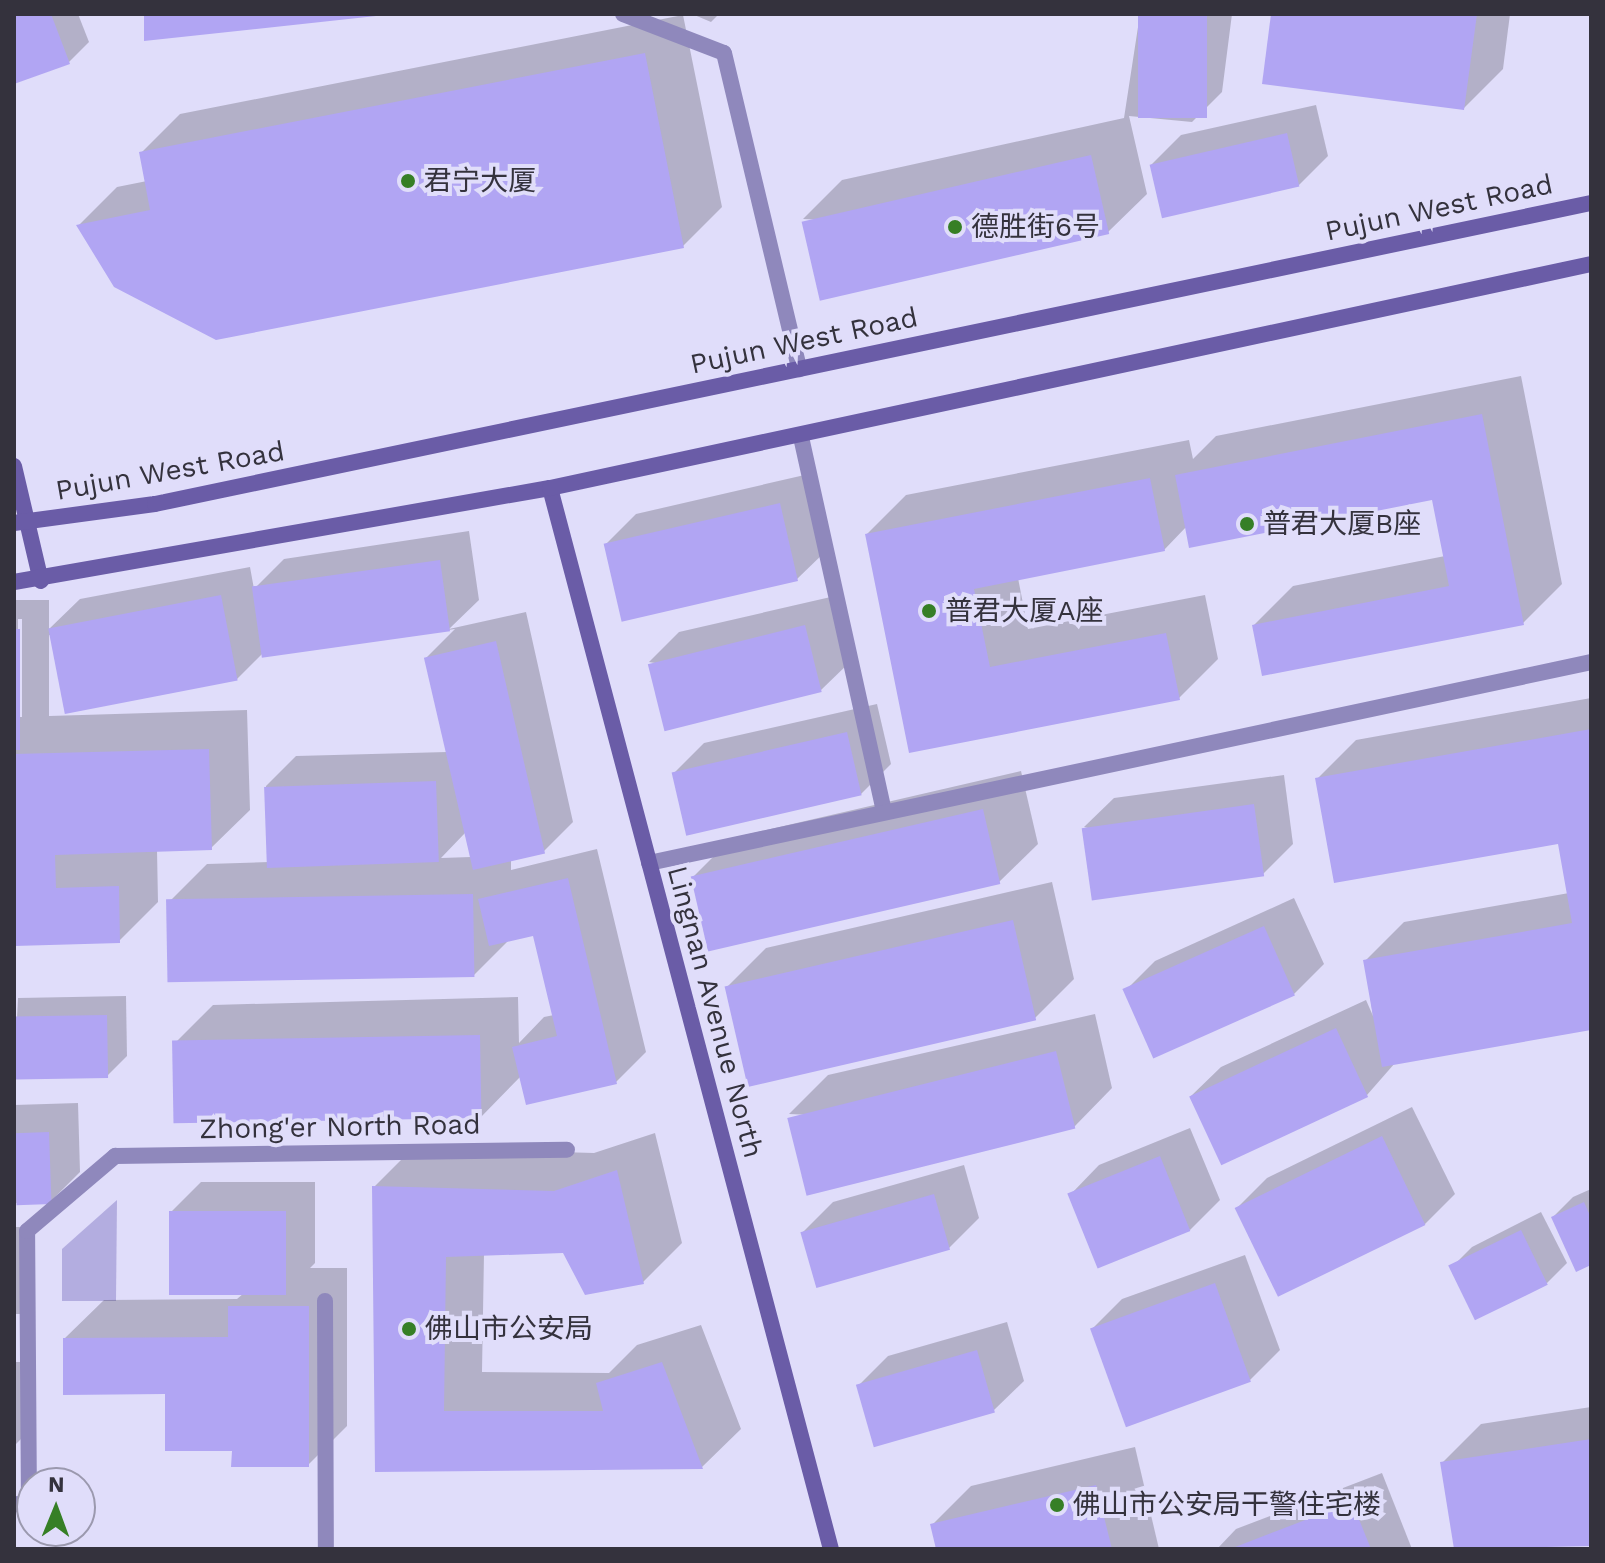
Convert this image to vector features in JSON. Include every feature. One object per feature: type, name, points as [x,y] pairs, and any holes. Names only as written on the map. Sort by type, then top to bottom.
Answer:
[{"type":"main road","name":"Pujun West Road","points":[[20,522],[155,504],[1591,203]]},
{"type":"main road","points":[[14,582],[41,581],[550,488],[801,437],[1591,264]]},
{"type":"main road","points":[[14,466],[20,522],[41,581]]},
{"type":"main road","name":"Lingnan Avenue North","points":[[550,488],[831,1549]]},
{"type":"street","points":[[623,14],[724,53],[799,369]]},
{"type":"street","points":[[801,437],[884,810]]},
{"type":"street","points":[[649,863],[884,810],[1591,662]]},
{"type":"street","name":"Zhong'er North Road","points":[[23,1467],[27,1231],[115,1156],[567,1150]]},
{"type":"street","points":[[325,1301],[326,1549]]},
{"type":"shaded area","points":[[117,1200],[116,1301],[62,1301],[62,1249]]},
{"type":"building","points":[[14,14],[51,14],[70,64],[14,84]]},
{"type":"building","points":[[144,14],[375,14],[376,16],[144,41]]},
{"type":"building","points":[[1138,14],[1207,14],[1207,118],[1138,118]]},
{"type":"building","points":[[1271,14],[1477,14],[1464,110],[1262,84]]},
{"type":"building","name":"君宁大厦","points":[[645,53],[684,248],[216,340],[114,287],[76,225],[150,210],[139,152]]},
{"type":"building","points":[[1287,133],[1299,187],[1162,218],[1150,165]]},
{"type":"building","name":"德胜街6号","points":[[1091,155],[1109,234],[820,301],[802,222]]},
{"type":"building","name":"普君大厦B座","points":[[1482,414],[1524,625],[1262,676],[1252,625],[1449,586],[1432,500],[1189,548],[1175,475]]},
{"type":"building","name":"普君大厦A座","points":[[1150,478],[1165,551],[974,589],[990,667],[1166,633],[1180,700],[909,753],[865,534]]},
{"type":"building","points":[[780,503],[798,581],[622,622],[604,544]]},
{"type":"building","points":[[440,560],[450,631],[262,658],[252,586]]},
{"type":"building","points":[[221,595],[238,680],[65,714],[48,629]]},
{"type":"building","points":[[805,625],[822,692],[665,731],[648,664]]},
{"type":"building","points":[[14,629],[20,629],[20,750],[14,750]]},
{"type":"building","points":[[496,641],[545,853],[473,870],[424,658]]},
{"type":"building","points":[[1591,729],[1591,1030],[1382,1067],[1363,960],[1572,923],[1558,844],[1334,883],[1315,778]]},
{"type":"building","points":[[847,732],[862,795],[686,836],[672,772]]},
{"type":"building","points":[[209,749],[212,850],[55,855],[56,888],[119,886],[120,943],[14,946],[14,754]]},
{"type":"building","points":[[436,781],[439,862],[267,868],[264,787]]},
{"type":"building","points":[[1254,804],[1264,876],[1092,901],[1082,828]]},
{"type":"building","points":[[983,809],[1000,884],[708,952],[691,876]]},
{"type":"building","points":[[568,878],[617,1084],[526,1105],[512,1047],[557,1036],[533,936],[489,946],[478,899]]},
{"type":"building","points":[[473,894],[474,977],[167,982],[166,899]]},
{"type":"building","points":[[1013,920],[1036,1020],[748,1087],[725,987]]},
{"type":"building","points":[[1264,926],[1295,995],[1153,1058],[1122,989]]},
{"type":"building","points":[[107,1015],[108,1078],[15,1080],[14,1017]]},
{"type":"building","points":[[1336,1028],[1368,1097],[1221,1165],[1189,1096]]},
{"type":"building","points":[[480,1035],[481,1118],[173,1123],[172,1040]]},
{"type":"building","points":[[1056,1051],[1075,1129],[807,1196],[787,1118]]},
{"type":"building","points":[[49,1132],[52,1204],[17,1205],[14,1133]]},
{"type":"building","points":[[1382,1136],[1425,1225],[1278,1297],[1235,1208]]},
{"type":"building","points":[[1160,1156],[1190,1231],[1098,1269],[1067,1193]]},
{"type":"building","name":"佛山市公安局","points":[[617,1170],[644,1284],[585,1295],[563,1253],[446,1257],[444,1411],[603,1411],[596,1383],[662,1362],[703,1469],[375,1472],[372,1186],[554,1191]]},
{"type":"building","points":[[934,1194],[950,1250],[816,1288],[800,1232]]},
{"type":"building","points":[[1584,1202],[1591,1218],[1591,1265],[1576,1272],[1551,1217]]},
{"type":"building","points":[[169,1211],[286,1211],[286,1295],[169,1295]]},
{"type":"building","points":[[1521,1230],[1548,1285],[1475,1320],[1448,1266]]},
{"type":"building","points":[[1215,1283],[1251,1382],[1126,1427],[1090,1328]]},
{"type":"building","points":[[228,1306],[309,1306],[309,1467],[231,1467],[232,1451],[165,1451],[165,1394],[63,1395],[63,1338],[228,1337]]},
{"type":"building","points":[[977,1350],[995,1412],[874,1447],[856,1385]]},
{"type":"building","points":[[1591,1439],[1591,1546],[1454,1549],[1440,1462]]},
{"type":"building","name":"佛山市公安局干警住宅楼","points":[[1096,1485],[1112,1549],[936,1549],[930,1524]]},
{"type":"building","points":[[1352,1502],[1371,1549],[1230,1549]]},
{"type":"place","name":"君宁大厦","points":[[408,181]]},
{"type":"place","name":"德胜街6号","points":[[955,227]]},
{"type":"place","name":"普君大厦B座","points":[[1247,524]]},
{"type":"place","name":"普君大厦A座","points":[[929,611]]},
{"type":"place","name":"佛山市公安局","points":[[409,1329]]},
{"type":"place","name":"佛山市公安局干警住宅楼","points":[[1057,1505]]}]
